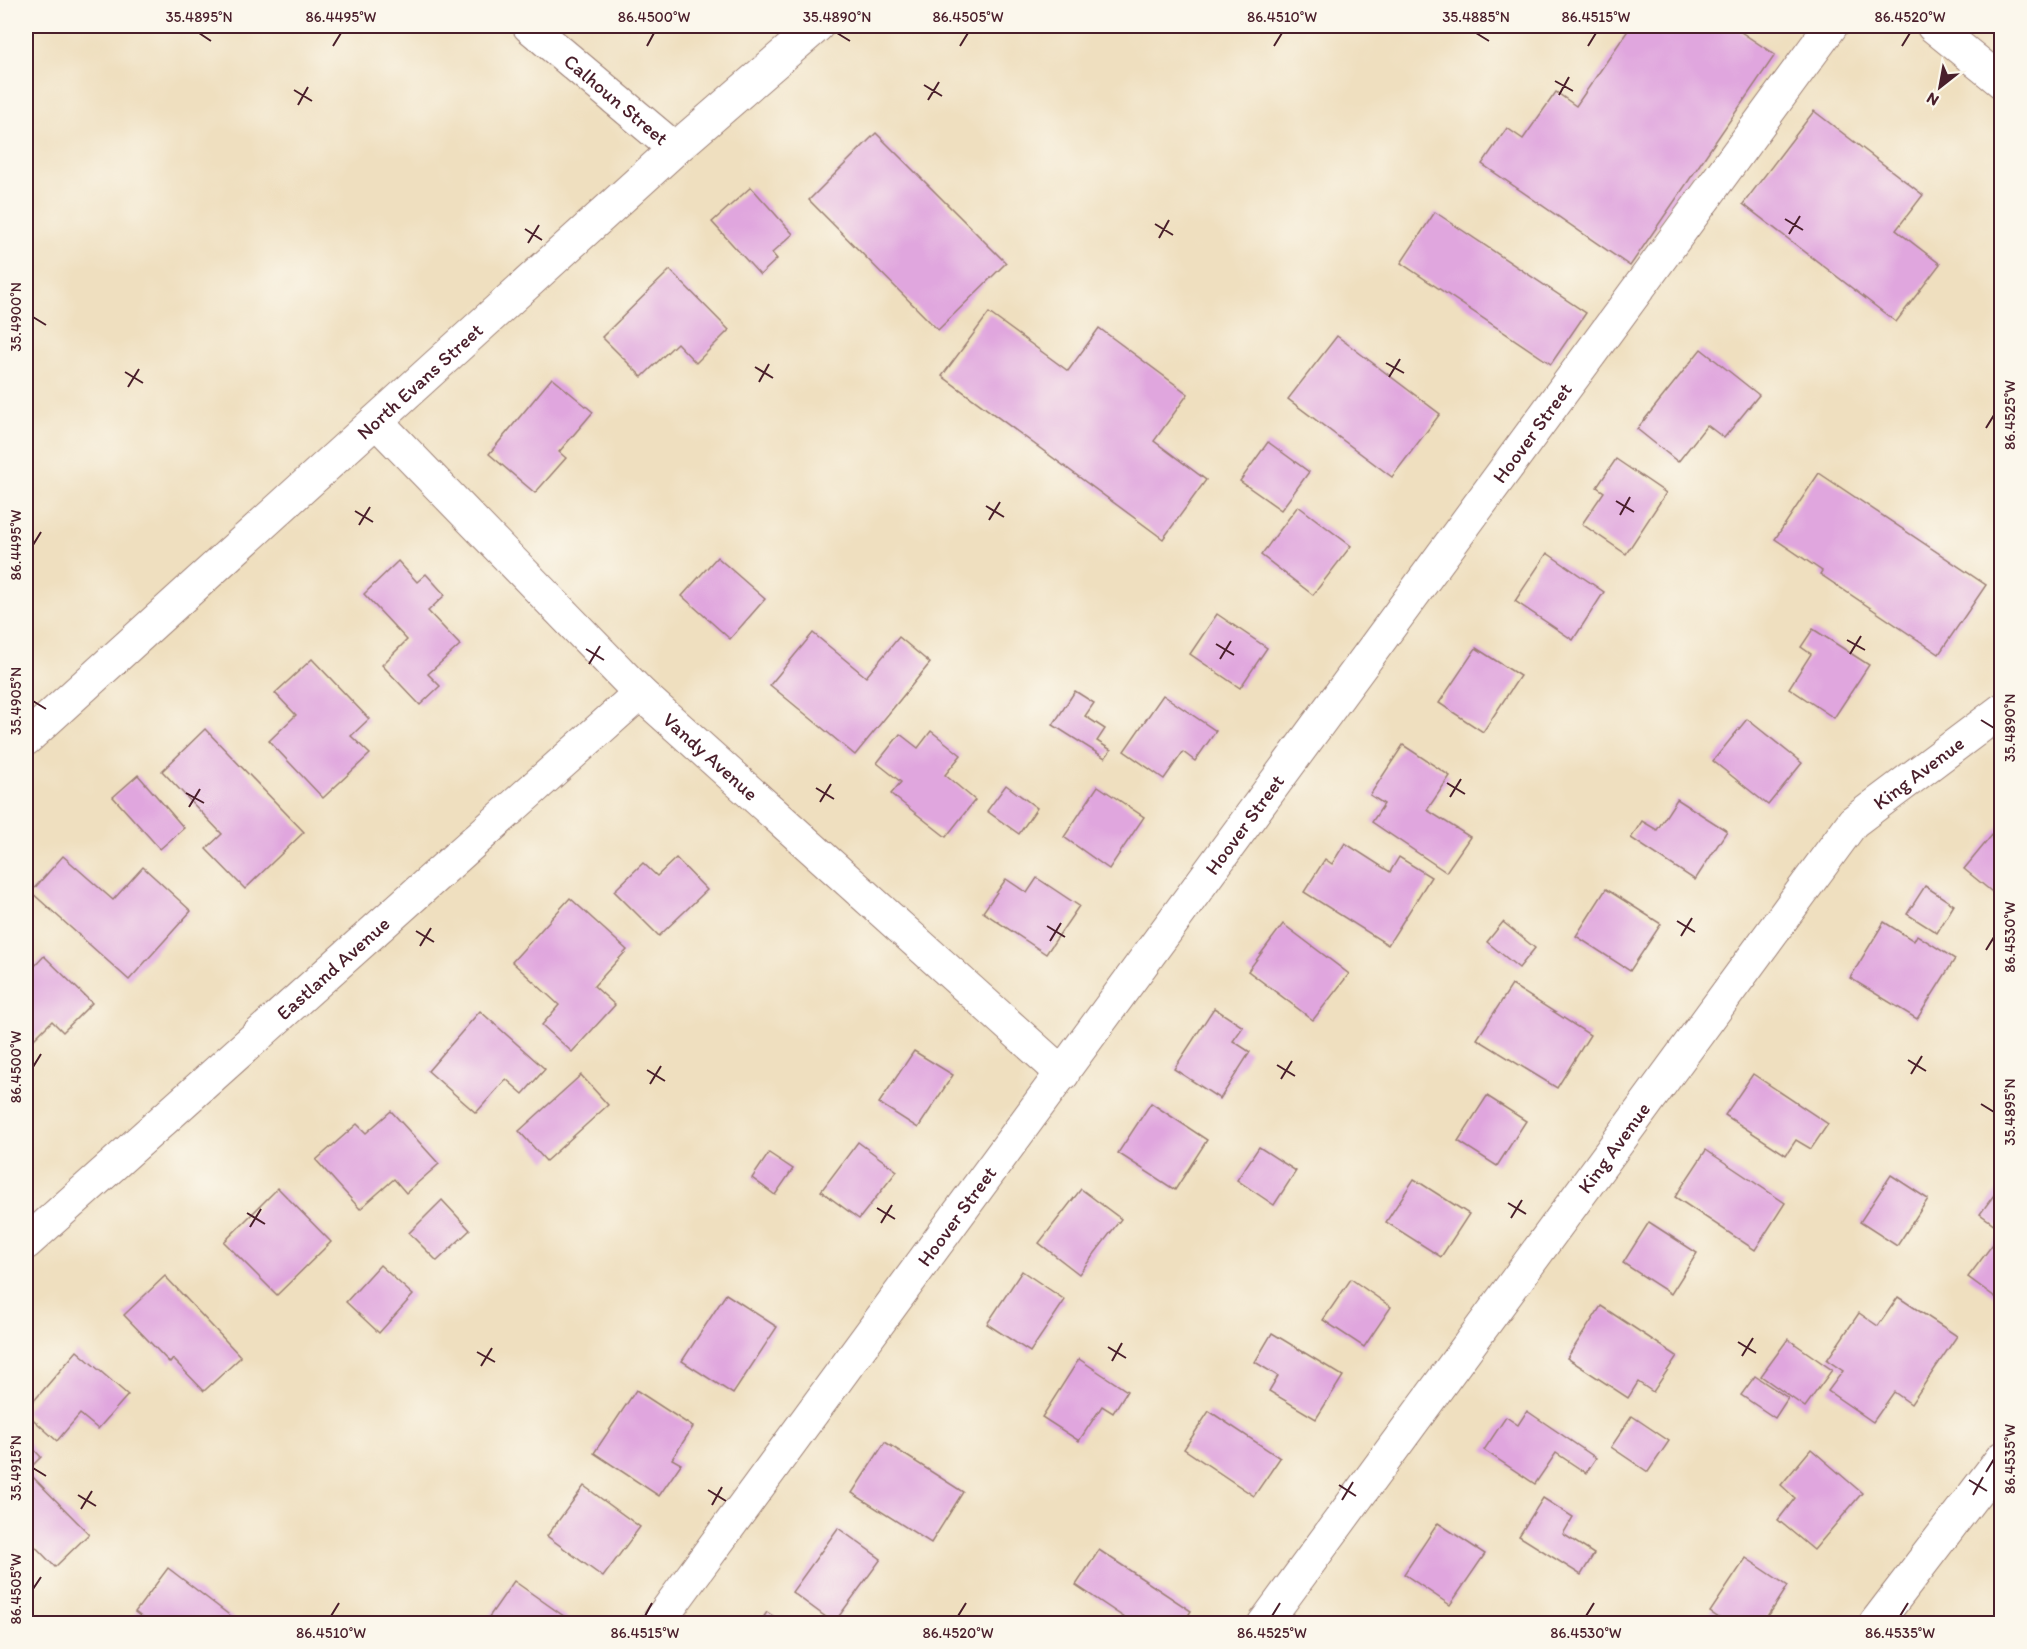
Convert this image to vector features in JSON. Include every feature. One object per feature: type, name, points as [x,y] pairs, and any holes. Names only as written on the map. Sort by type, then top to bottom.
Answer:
[{"type":"street","name":"Calhoun Street","points":[[530,26],[675,149]]},
{"type":"street","name":"North Evans Street","points":[[26,739],[675,149],[817,26]]},
{"type":"street","name":"Hoover Street","points":[[657,1623],[1063,1074],[1831,26]]},
{"type":"street","points":[[1933,26],[2001,82]]},
{"type":"street","name":"Vandy Avenue","points":[[376,421],[640,693],[1063,1074]]},
{"type":"street","name":"Eastland Avenue","points":[[26,1243],[640,693]]},
{"type":"street","name":"King Avenue","points":[[1264,1623],[1853,822],[2001,710]]},
{"type":"street","points":[[1875,1623],[2001,1458]]},
{"type":"building","points":[[1631,26],[1732,26],[1775,55],[1630,266],[1482,164],[1507,128],[1523,139],[1556,92],[1576,106]]},
{"type":"building","points":[[1814,111],[1923,195],[1896,230],[1940,264],[1896,322],[1743,204]]},
{"type":"building","points":[[876,133],[1006,263],[938,330],[809,200]]},
{"type":"building","points":[[751,187],[793,234],[772,253],[777,259],[760,275],[712,222]]},
{"type":"building","points":[[1435,212],[1586,313],[1551,364],[1401,263]]},
{"type":"building","points":[[670,270],[729,330],[696,363],[677,343],[642,377],[602,337]]},
{"type":"building","points":[[989,313],[1068,371],[1099,328],[1188,394],[1154,441],[1206,480],[1163,539],[942,376]]},
{"type":"building","points":[[1337,336],[1440,414],[1392,477],[1288,399]]},
{"type":"building","points":[[1701,349],[1759,395],[1724,438],[1707,425],[1678,462],[1637,429]]},
{"type":"building","points":[[552,378],[593,412],[559,452],[566,458],[535,493],[489,454]]},
{"type":"building","points":[[1268,442],[1309,472],[1281,510],[1240,481]]},
{"type":"building","points":[[1616,459],[1666,493],[1626,554],[1582,524],[1604,492],[1597,487]]},
{"type":"building","points":[[1819,473],[1986,585],[1939,654],[1820,574],[1822,571],[1775,539]]},
{"type":"building","points":[[1298,506],[1351,546],[1313,595],[1261,555]]},
{"type":"building","points":[[1547,553],[1604,592],[1573,640],[1515,601]]},
{"type":"building","points":[[717,557],[765,599],[730,639],[682,596]]},
{"type":"building","points":[[398,561],[417,582],[426,574],[445,595],[428,611],[460,645],[428,674],[440,686],[420,705],[382,665],[407,640],[364,594]]},
{"type":"building","points":[[1217,614],[1267,648],[1240,688],[1190,654]]},
{"type":"building","points":[[1813,629],[1869,665],[1834,718],[1789,688],[1811,654],[1801,647]]},
{"type":"building","points":[[813,633],[866,677],[899,637],[930,663],[855,755],[770,685]]},
{"type":"building","points":[[1476,648],[1520,676],[1483,732],[1439,703]]},
{"type":"building","points":[[312,659],[369,719],[351,736],[370,754],[323,798],[269,741],[296,715],[275,693]]},
{"type":"building","points":[[1075,691],[1094,703],[1085,716],[1105,729],[1097,741],[1111,750],[1105,758],[1053,725]]},
{"type":"building","points":[[1163,695],[1216,731],[1195,761],[1183,752],[1164,779],[1124,751]]},
{"type":"building","points":[[1747,719],[1802,763],[1768,805],[1713,761]]},
{"type":"building","points":[[205,729],[304,832],[245,889],[206,849],[222,834],[162,771]]},
{"type":"building","points":[[931,731],[961,755],[945,775],[975,800],[946,837],[891,794],[901,782],[877,763],[900,734],[918,748]]},
{"type":"building","points":[[1403,745],[1450,776],[1427,810],[1470,837],[1446,872],[1372,822],[1384,804],[1370,795]]},
{"type":"building","points":[[138,775],[184,828],[160,849],[113,797]]},
{"type":"building","points":[[1006,785],[1037,808],[1019,834],[987,811]]},
{"type":"building","points":[[1098,786],[1144,817],[1109,869],[1064,837]]},
{"type":"building","points":[[1677,799],[1727,831],[1695,880],[1631,838],[1642,821],[1657,830]]},
{"type":"building","points":[[2002,823],[2002,900],[1964,869]]},
{"type":"building","points":[[1345,843],[1390,872],[1399,857],[1431,877],[1388,945],[1304,892],[1325,859],[1332,864]]},
{"type":"building","points":[[63,856],[113,900],[143,867],[191,911],[129,980],[31,892]]},
{"type":"building","points":[[676,858],[707,890],[659,936],[614,891],[643,863],[657,876]]},
{"type":"building","points":[[1037,878],[1079,906],[1046,954],[983,912],[1006,879],[1027,893]]},
{"type":"building","points":[[1925,886],[1954,905],[1937,933],[1907,914]]},
{"type":"building","points":[[1606,889],[1661,924],[1630,971],[1576,936]]},
{"type":"building","points":[[570,898],[627,950],[594,986],[615,1005],[572,1052],[542,1025],[559,1005],[512,962]]},
{"type":"building","points":[[1503,922],[1535,948],[1519,968],[1487,942]]},
{"type":"building","points":[[1884,922],[1914,941],[1917,935],[1955,959],[1917,1019],[1850,978]]},
{"type":"building","points":[[1283,924],[1349,974],[1313,1020],[1248,971]]},
{"type":"building","points":[[44,956],[92,1003],[63,1032],[52,1021],[26,1047],[26,963],[32,969]]},
{"type":"building","points":[[1512,985],[1590,1035],[1557,1088],[1477,1039]]},
{"type":"building","points":[[1214,1008],[1243,1027],[1233,1041],[1250,1052],[1220,1099],[1174,1069]]},
{"type":"building","points":[[480,1011],[545,1069],[523,1094],[506,1079],[476,1113],[428,1071]]},
{"type":"building","points":[[914,1051],[953,1075],[918,1128],[879,1103]]},
{"type":"building","points":[[1753,1074],[1828,1124],[1811,1149],[1796,1140],[1786,1155],[1725,1115]]},
{"type":"building","points":[[581,1075],[608,1105],[546,1161],[519,1131]]},
{"type":"building","points":[[1487,1096],[1526,1121],[1497,1166],[1458,1141]]},
{"type":"building","points":[[1151,1103],[1207,1140],[1175,1190],[1118,1153]]},
{"type":"building","points":[[391,1111],[439,1164],[406,1193],[394,1179],[360,1209],[316,1160],[357,1124],[366,1133]]},
{"type":"building","points":[[858,1142],[897,1171],[859,1219],[821,1191]]},
{"type":"building","points":[[1259,1147],[1296,1171],[1274,1205],[1237,1180]]},
{"type":"building","points":[[1706,1150],[1785,1203],[1755,1250],[1675,1197]]},
{"type":"building","points":[[769,1153],[793,1169],[775,1195],[752,1178]]},
{"type":"building","points":[[1891,1175],[1928,1199],[1897,1246],[1860,1222]]},
{"type":"building","points":[[1414,1179],[1469,1214],[1441,1257],[1386,1222]]},
{"type":"building","points":[[2002,1184],[2002,1230],[1980,1214]]},
{"type":"building","points":[[278,1188],[331,1242],[277,1295],[224,1242]]},
{"type":"building","points":[[1081,1189],[1121,1219],[1079,1274],[1039,1243]]},
{"type":"building","points":[[442,1200],[470,1230],[437,1261],[409,1233]]},
{"type":"building","points":[[1649,1222],[1697,1253],[1671,1294],[1623,1263]]},
{"type":"building","points":[[2002,1232],[2002,1302],[1968,1277]]},
{"type":"building","points":[[380,1265],[413,1295],[379,1333],[346,1302]]},
{"type":"building","points":[[1022,1271],[1065,1300],[1030,1352],[987,1324]]},
{"type":"building","points":[[165,1276],[241,1357],[204,1391],[173,1359],[170,1363],[124,1315]]},
{"type":"building","points":[[1351,1279],[1391,1307],[1364,1347],[1323,1320]]},
{"type":"building","points":[[726,1294],[777,1327],[733,1394],[682,1361]]},
{"type":"building","points":[[1898,1297],[1957,1336],[1911,1404],[1894,1392],[1873,1422],[1828,1391],[1843,1371],[1827,1360],[1859,1313],[1878,1326]]},
{"type":"building","points":[[1601,1306],[1677,1356],[1653,1392],[1638,1382],[1628,1398],[1567,1358]]},
{"type":"building","points":[[1272,1333],[1343,1376],[1316,1419],[1269,1391],[1278,1376],[1255,1362]]},
{"type":"building","points":[[1788,1339],[1832,1370],[1805,1407],[1761,1376]]},
{"type":"building","points":[[77,1351],[128,1395],[98,1429],[80,1414],[57,1441],[26,1413],[26,1410]]},
{"type":"building","points":[[1079,1359],[1127,1391],[1113,1413],[1102,1406],[1079,1441],[1042,1417]]},
{"type":"building","points":[[1755,1376],[1788,1398],[1775,1418],[1741,1395]]},
{"type":"building","points":[[636,1390],[693,1427],[672,1459],[681,1464],[659,1496],[594,1453]]},
{"type":"building","points":[[1209,1411],[1280,1458],[1254,1496],[1184,1449]]},
{"type":"building","points":[[1527,1411],[1596,1458],[1586,1473],[1556,1453],[1535,1484],[1484,1450],[1506,1417],[1518,1425]]},
{"type":"building","points":[[1632,1416],[1669,1441],[1648,1472],[1611,1447]]},
{"type":"building","points":[[26,1441],[41,1457],[27,1471],[89,1534],[55,1567],[26,1537]]},
{"type":"building","points":[[885,1442],[963,1492],[931,1543],[852,1493]]},
{"type":"building","points":[[1811,1449],[1862,1493],[1814,1550],[1778,1520],[1795,1498],[1781,1485]]},
{"type":"building","points":[[584,1486],[640,1527],[603,1577],[547,1536]]},
{"type":"building","points":[[1543,1498],[1573,1517],[1563,1534],[1594,1554],[1581,1575],[1519,1536]]},
{"type":"building","points":[[1438,1523],[1485,1554],[1450,1605],[1404,1574]]},
{"type":"building","points":[[838,1528],[881,1559],[834,1623],[792,1592]]},
{"type":"building","points":[[1099,1550],[1191,1611],[1183,1624],[1134,1624],[1076,1585]]},
{"type":"building","points":[[1746,1558],[1788,1586],[1763,1624],[1728,1624],[1710,1612]]},
{"type":"building","points":[[168,1568],[241,1624],[151,1624],[135,1612]]},
{"type":"building","points":[[514,1581],[575,1624],[484,1624]]},
{"type":"building","points":[[767,1612],[785,1624],[759,1624]]}]
